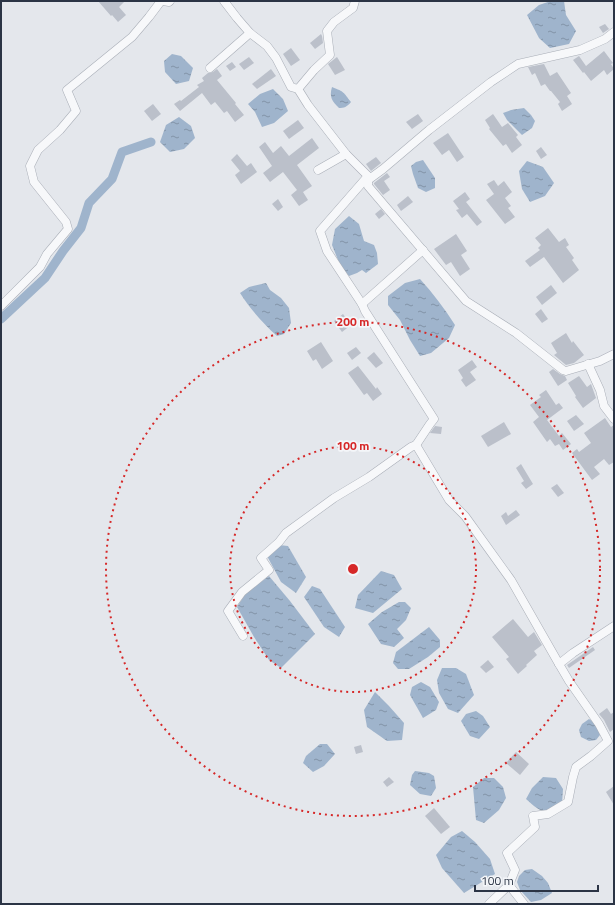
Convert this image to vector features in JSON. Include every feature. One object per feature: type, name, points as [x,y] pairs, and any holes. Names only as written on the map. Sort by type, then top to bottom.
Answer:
[{"type":"street","points":[[1,306],[40,267],[47,254],[68,229],[66,222],[34,182],[30,166],[38,150],[60,130],[76,111],[67,90],[132,37],[162,1],[170,1]]},
{"type":"street","points":[[224,1],[250,33],[267,46],[276,58],[291,87],[298,89],[308,105],[346,154],[368,178],[368,186],[466,301],[516,333],[563,370],[566,371],[600,361],[614,354]]},
{"type":"street","points":[[298,89],[314,70],[330,55],[328,31],[334,22],[353,8],[355,1]]},
{"type":"street","points":[[243,636],[228,611],[242,592],[269,570],[261,558],[279,542],[286,532],[334,498],[369,477],[411,446],[416,445],[434,419],[327,251],[320,231],[368,178],[383,169],[435,125],[491,82],[518,64],[580,50],[605,39],[614,32]]},
{"type":"street","points":[[210,68],[250,33]]},
{"type":"street","points":[[318,170],[346,154]]},
{"type":"street","points":[[362,304],[424,250]]},
{"type":"street","points":[[588,364],[600,390],[604,406],[614,419]]},
{"type":"street","points":[[416,445],[449,500],[465,516],[512,580],[569,681],[599,724],[608,741],[576,767],[568,802],[548,814],[533,816],[535,828],[507,853],[515,870],[510,885],[489,904]]},
{"type":"street","points":[[559,664],[572,653],[614,626]]},
{"type":"street","points":[[510,885],[524,904]]},
{"type":"water","points":[[551,1],[564,1],[566,15],[576,31],[569,44],[550,48],[539,38],[527,15],[539,5]]},
{"type":"water","points":[[172,54],[181,56],[193,68],[189,81],[176,84],[165,72],[164,61]]},
{"type":"water","points":[[332,87],[343,93],[351,102],[350,104],[339,108],[332,99]]},
{"type":"water","points":[[273,89],[283,99],[288,111],[274,123],[262,127],[255,112],[248,104],[260,94]]},
{"type":"water","points":[[524,108],[535,121],[532,128],[522,135],[507,120],[503,113]]},
{"type":"water","points":[[179,117],[191,126],[195,138],[184,149],[170,152],[160,142],[166,125]]},
{"type":"water","points":[[423,160],[435,178],[435,188],[426,192],[418,188],[411,166],[416,162]]},
{"type":"water","points":[[527,161],[543,167],[554,183],[545,196],[530,202],[522,189],[519,171]]},
{"type":"water","points":[[349,216],[359,224],[364,241],[374,245],[377,253],[378,264],[366,273],[362,270],[349,276],[340,265],[332,245],[335,229]]},
{"type":"water","points":[[420,279],[455,325],[449,338],[431,353],[420,356],[400,320],[388,305],[388,296],[405,283]]},
{"type":"water","points":[[266,283],[270,290],[281,298],[289,308],[291,323],[284,334],[277,336],[257,316],[240,293],[249,287]]},
{"type":"water","points":[[279,545],[288,546],[306,577],[296,593],[281,582],[267,556]]},
{"type":"water","points":[[381,571],[394,575],[402,589],[373,613],[355,608],[358,595]]},
{"type":"water","points":[[269,576],[315,634],[281,668],[269,660],[237,607],[246,593]]},
{"type":"water","points":[[312,586],[320,589],[345,627],[339,637],[324,627],[304,597]]},
{"type":"water","points":[[399,602],[405,602],[411,608],[406,620],[397,629],[404,638],[394,647],[381,644],[368,624],[382,612]]},
{"type":"water","points":[[429,627],[440,640],[440,647],[428,657],[409,669],[398,669],[393,663],[396,652]]},
{"type":"water","points":[[442,668],[456,668],[466,674],[474,695],[458,713],[448,709],[439,693],[437,680]]},
{"type":"water","points":[[421,682],[430,687],[439,702],[436,710],[423,718],[410,695],[412,687]]},
{"type":"water","points":[[375,692],[404,723],[402,740],[387,741],[367,727],[364,710]]},
{"type":"water","points":[[476,711],[483,716],[490,727],[479,739],[470,736],[461,721],[466,714]]},
{"type":"water","points":[[589,719],[595,724],[600,735],[596,740],[589,741],[581,737],[579,730],[582,724]]},
{"type":"water","points":[[320,744],[327,744],[335,754],[324,766],[313,772],[303,763],[306,756]]},
{"type":"water","points":[[415,771],[429,773],[434,776],[436,788],[431,796],[420,794],[410,785],[412,775]]},
{"type":"water","points":[[543,777],[556,778],[563,789],[562,804],[546,811],[539,809],[526,799],[532,788]]},
{"type":"water","points":[[484,778],[494,778],[503,787],[506,798],[499,810],[484,823],[476,820],[473,787]]},
{"type":"water","points":[[462,831],[475,842],[490,859],[495,874],[464,893],[442,868],[436,855],[451,837]]},
{"type":"water","points":[[532,869],[542,876],[548,883],[552,893],[541,900],[531,902],[520,890],[517,882],[519,876],[525,870]]},
{"type":"building","points":[[98,1],[125,1],[119,7],[126,15],[118,22]]},
{"type":"building","points":[[605,24],[609,29],[603,33],[599,27]]},
{"type":"building","points":[[321,34],[323,43],[315,49],[310,43]]},
{"type":"building","points":[[291,48],[300,60],[291,66],[283,54]]},
{"type":"building","points":[[604,51],[613,63],[611,64],[614,69],[607,75],[604,70],[591,81],[573,60],[579,56],[586,66]]},
{"type":"building","points":[[249,57],[254,63],[244,70],[239,64]]},
{"type":"building","points":[[337,57],[345,70],[335,75],[328,64]]},
{"type":"building","points":[[232,62],[236,67],[230,71],[226,66]]},
{"type":"building","points":[[544,64],[550,76],[557,72],[571,93],[567,96],[572,104],[562,111],[558,104],[560,102],[545,84],[541,86],[535,73],[532,75],[528,67]]},
{"type":"building","points":[[217,69],[222,76],[217,80],[244,115],[235,122],[227,111],[224,113],[215,102],[211,105],[202,93],[180,111],[174,104],[180,100],[181,101],[199,87],[197,85],[204,81],[202,78],[208,73]]},
{"type":"building","points":[[271,69],[276,76],[257,89],[252,84]]},
{"type":"building","points":[[153,104],[161,114],[152,121],[144,111]]},
{"type":"building","points":[[418,114],[423,121],[412,129],[406,122]]},
{"type":"building","points":[[493,114],[502,127],[508,123],[518,135],[516,137],[522,145],[512,153],[506,144],[503,146],[489,129],[490,128],[485,120]]},
{"type":"building","points":[[298,120],[304,128],[289,139],[283,131]]},
{"type":"building","points":[[448,133],[464,157],[457,162],[449,150],[442,155],[433,143]]},
{"type":"building","points":[[312,138],[319,148],[297,165],[312,186],[303,192],[308,200],[299,206],[291,195],[297,190],[283,172],[270,182],[263,173],[272,166],[259,147],[265,142],[273,153],[281,146],[289,156]]},
{"type":"building","points":[[541,147],[547,155],[541,159],[536,151]]},
{"type":"building","points":[[237,154],[247,166],[251,163],[257,172],[241,184],[235,175],[240,171],[231,160]]},
{"type":"building","points":[[376,157],[381,163],[371,171],[366,164]]},
{"type":"building","points":[[387,173],[390,177],[384,181],[390,190],[383,195],[374,183]]},
{"type":"building","points":[[494,180],[498,186],[504,181],[512,192],[505,198],[511,206],[508,208],[515,217],[505,224],[486,200],[494,194],[487,184]]},
{"type":"building","points":[[465,192],[470,199],[466,202],[482,222],[477,226],[467,214],[462,218],[456,210],[459,209],[453,201]]},
{"type":"building","points":[[408,196],[413,202],[401,211],[397,205]]},
{"type":"building","points":[[278,199],[283,207],[278,211],[272,204]]},
{"type":"building","points":[[381,209],[385,214],[379,219],[375,214]]},
{"type":"building","points":[[548,228],[559,242],[565,238],[569,245],[566,247],[574,258],[572,260],[579,270],[563,283],[544,257],[530,267],[525,261],[540,250],[538,248],[541,245],[535,238]]},
{"type":"building","points":[[456,234],[467,251],[461,255],[470,269],[460,276],[451,262],[446,265],[434,249]]},
{"type":"building","points":[[551,285],[557,293],[542,305],[536,297]]},
{"type":"building","points":[[541,309],[548,319],[542,323],[535,314]]},
{"type":"building","points":[[343,314],[351,325],[342,332],[334,321]]},
{"type":"building","points":[[566,333],[572,343],[573,341],[584,355],[574,363],[566,365],[554,355],[557,353],[551,343]]},
{"type":"building","points":[[321,342],[333,361],[322,369],[316,359],[313,361],[307,351]]},
{"type":"building","points":[[356,347],[361,353],[352,360],[347,353]]},
{"type":"building","points":[[374,352],[383,363],[376,368],[367,358]]},
{"type":"building","points":[[472,360],[477,367],[470,372],[476,380],[466,387],[461,380],[463,378],[458,370]]},
{"type":"building","points":[[358,366],[376,389],[377,387],[382,394],[373,401],[367,393],[364,395],[348,373]]},
{"type":"building","points":[[553,369],[565,376],[567,380],[558,386],[549,372]]},
{"type":"building","points":[[579,376],[587,387],[591,384],[596,398],[583,408],[575,397],[576,396],[568,383]]},
{"type":"building","points":[[546,390],[556,405],[559,403],[563,408],[547,420],[559,436],[562,433],[571,444],[563,450],[559,444],[555,446],[550,439],[547,442],[533,422],[539,417],[530,405],[541,397],[539,395]]},
{"type":"building","points":[[576,415],[584,424],[574,431],[567,421]]},
{"type":"building","points":[[605,418],[611,427],[614,425],[614,462],[609,465],[604,459],[594,467],[600,474],[592,480],[572,453],[577,449],[579,452],[591,443],[584,433]]},
{"type":"building","points":[[504,422],[511,434],[488,447],[481,436]]},
{"type":"building","points":[[435,426],[442,427],[441,434],[430,433]]},
{"type":"building","points":[[521,464],[533,484],[526,489],[521,483],[524,481],[516,468]]},
{"type":"building","points":[[557,484],[564,493],[558,497],[551,488]]},
{"type":"building","points":[[516,510],[520,515],[506,525],[501,516],[506,512],[508,516]]},
{"type":"building","points":[[513,619],[528,637],[534,632],[542,645],[534,651],[537,655],[518,674],[506,659],[509,657],[492,637]]},
{"type":"building","points":[[593,647],[595,650],[569,668],[567,665]]},
{"type":"building","points":[[488,660],[494,667],[486,673],[480,667]]},
{"type":"building","points":[[607,708],[611,714],[614,712],[614,729],[610,732],[599,714]]},
{"type":"building","points":[[361,745],[363,752],[356,754],[354,747]]},
{"type":"building","points":[[516,752],[529,764],[520,775],[506,763]]},
{"type":"building","points":[[389,777],[394,782],[387,787],[383,782]]},
{"type":"building","points":[[614,786],[614,805],[606,792]]},
{"type":"building","points":[[434,808],[450,827],[441,834],[425,816]]},
{"type":"waterway","points":[[1,319],[45,278],[81,228],[89,203],[112,179],[122,152],[151,142]]}]
